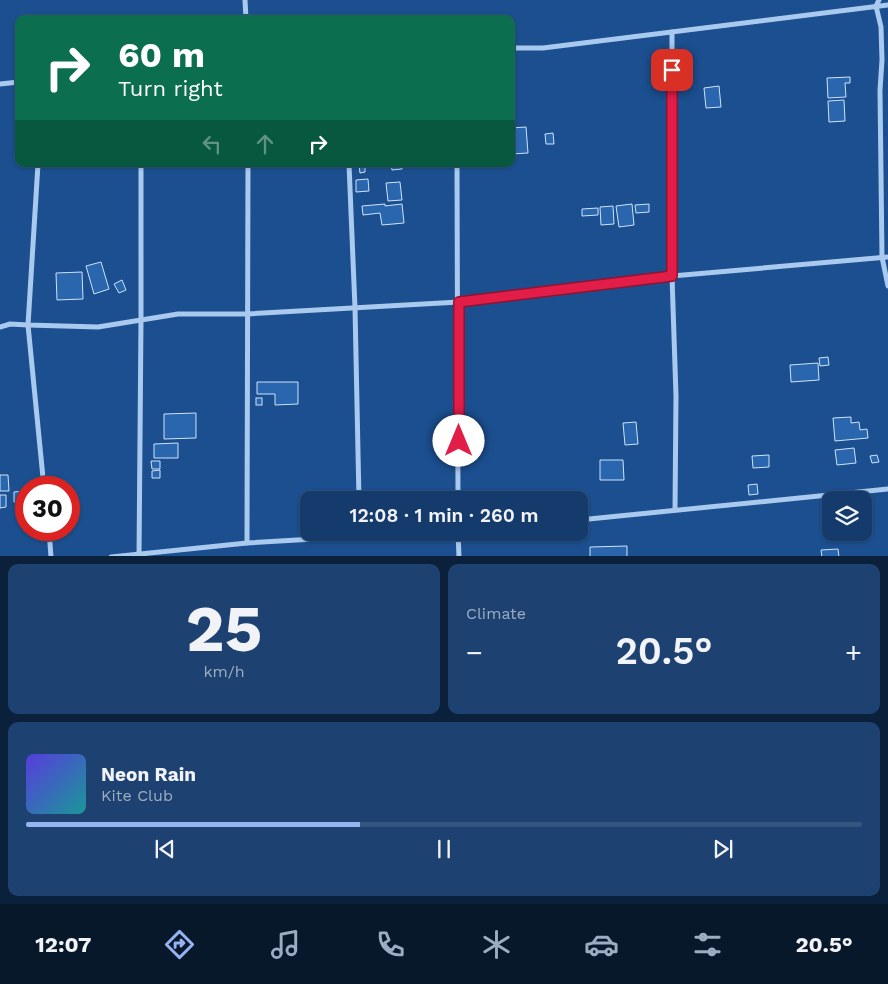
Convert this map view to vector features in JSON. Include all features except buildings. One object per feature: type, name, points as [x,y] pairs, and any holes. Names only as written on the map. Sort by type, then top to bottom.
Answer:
[{"type":"street","points":[[245,0],[246,15]]},
{"type":"street","points":[[879,0],[876,6],[881,27],[882,60],[880,90],[885,257],[888,286]]},
{"type":"street","points":[[515,48],[543,48],[888,5]]},
{"type":"street","points":[[672,32],[672,276],[676,396],[675,510]]},
{"type":"street","points":[[0,84],[15,82]]},
{"type":"street","points":[[38,167],[28,325],[43,476]]},
{"type":"street","points":[[139,555],[141,167]]},
{"type":"street","points":[[247,543],[248,167]]},
{"type":"street","points":[[349,167],[355,308],[359,491]]},
{"type":"street","points":[[457,167],[459,302],[458,491]]},
{"type":"street","points":[[0,327],[10,324],[98,327],[178,314],[247,314],[459,302],[672,276],[885,257]]},
{"type":"street","points":[[588,519],[888,489]]},
{"type":"street","points":[[111,556],[300,539]]},
{"type":"street","points":[[49,541],[51,556]]},
{"type":"street","points":[[459,541],[460,556]]},
{"type":"route","points":[[459,441],[459,302],[672,276],[672,70]]}]
